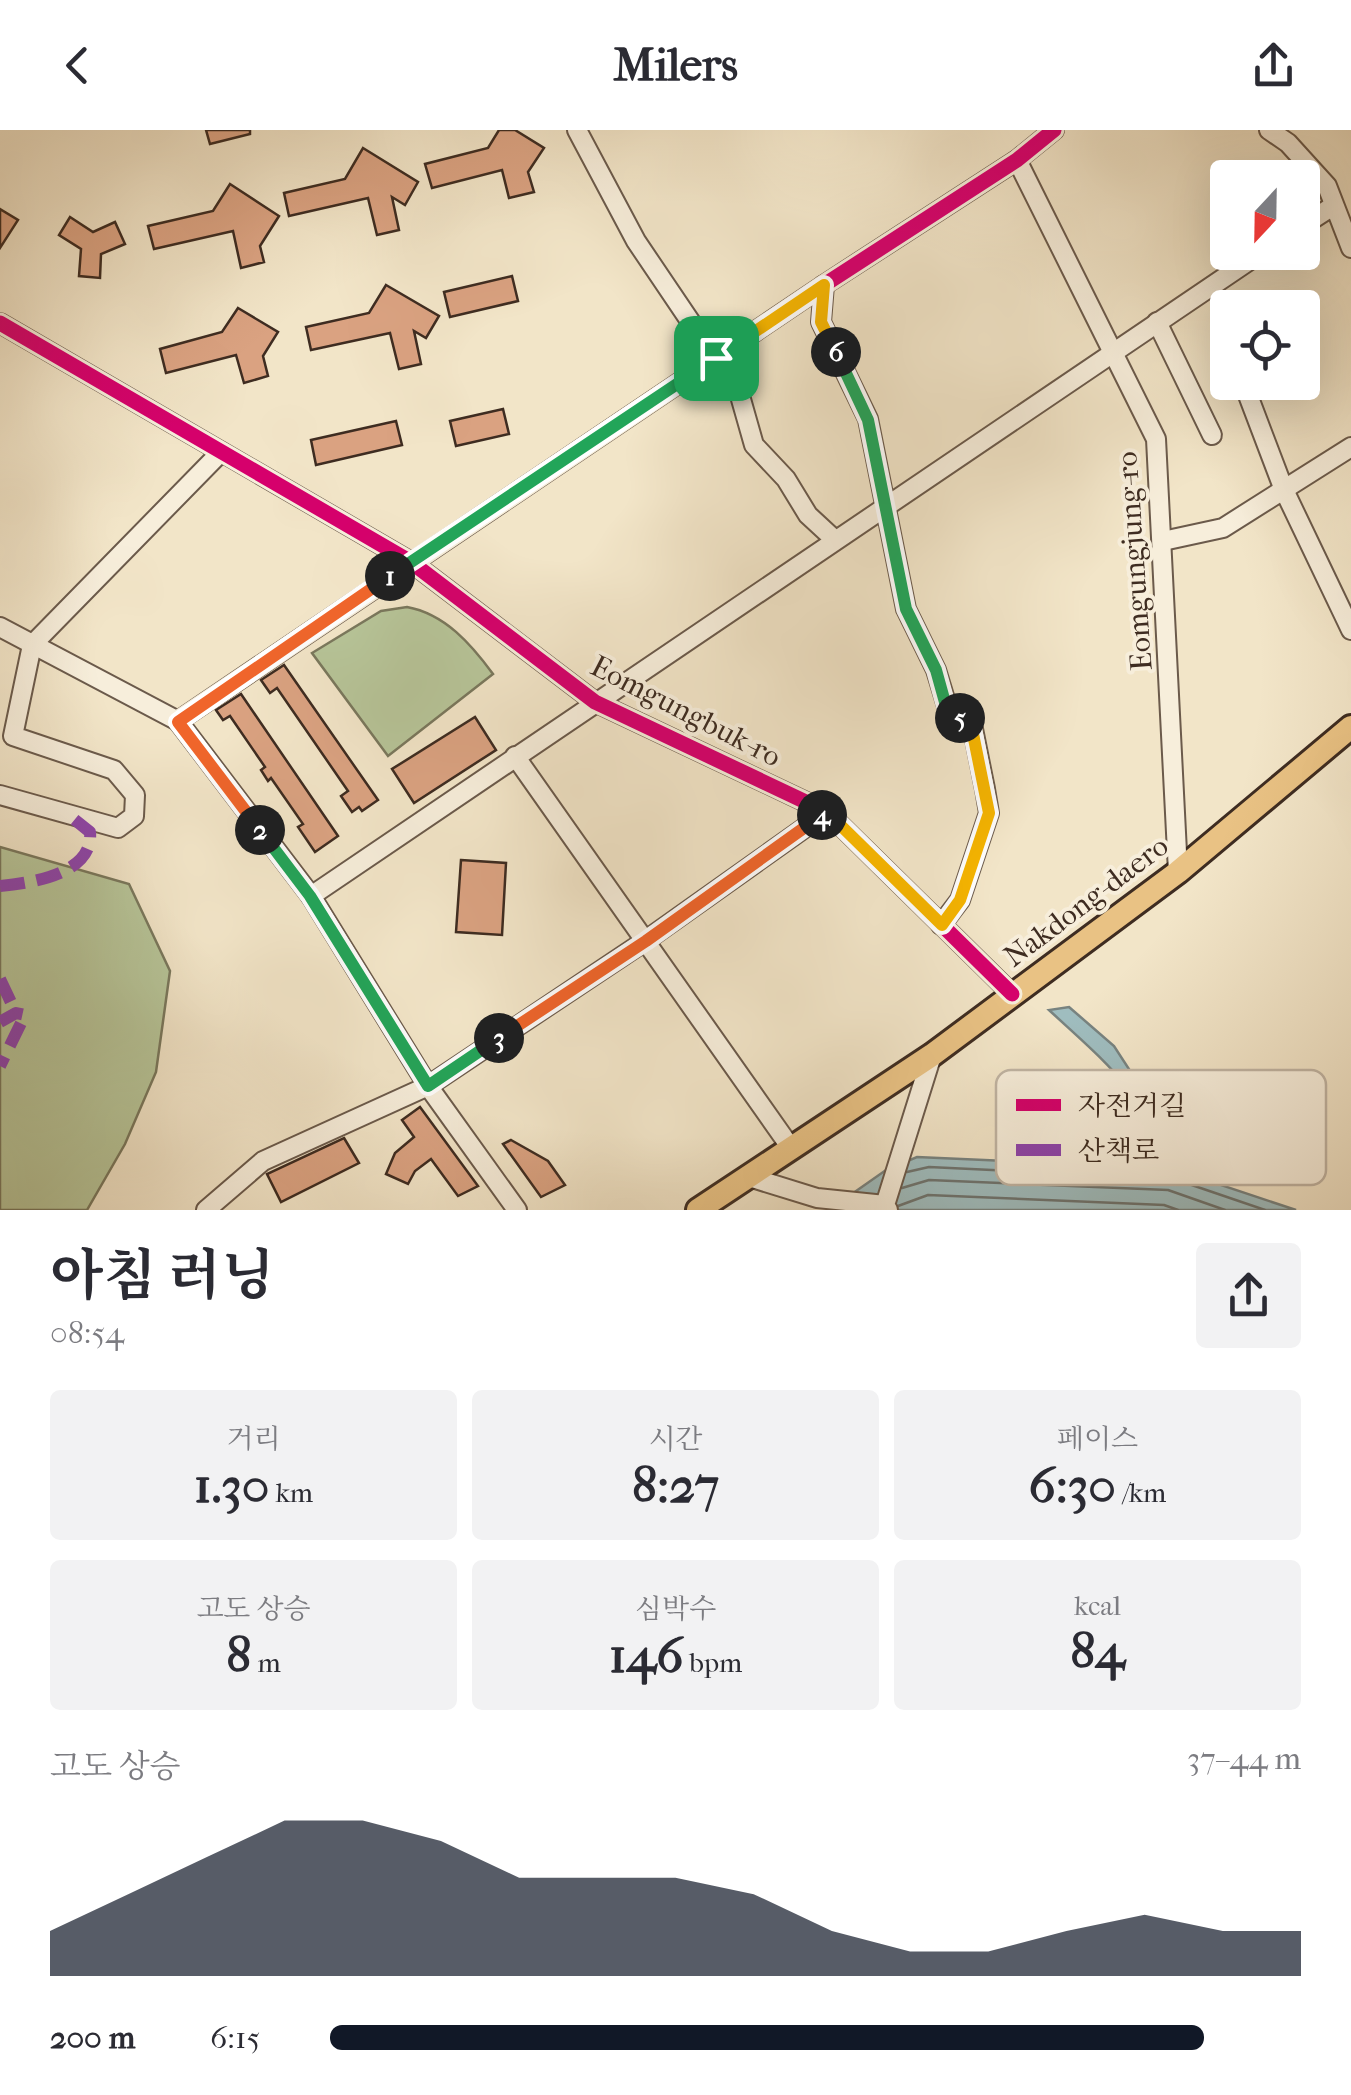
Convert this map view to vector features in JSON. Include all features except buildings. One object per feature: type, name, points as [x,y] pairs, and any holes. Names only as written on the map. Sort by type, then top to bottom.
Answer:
[{"type":"main road","name":"Nakdong-daero","points":[[698,1210],[932,1055],[1178,872],[1351,727]]},
{"type":"street","points":[[577,130],[636,241],[721,354],[754,444],[786,479],[808,515],[834,540]]},
{"type":"street","points":[[178,722],[721,354],[1016,160],[1054,130]]},
{"type":"street","points":[[1269,130],[1288,143],[1327,186],[1351,248]]},
{"type":"street","name":"Eomgungjung-ro","points":[[1016,160],[1156,439],[1178,872]]},
{"type":"street","points":[[1320,214],[1333,206]]},
{"type":"street","points":[[310,896],[1235,270]]},
{"type":"street","points":[[824,285],[821,322],[868,420],[906,609],[936,670],[946,706],[972,729],[989,813],[960,900],[942,925]]},
{"type":"street","points":[[1157,322],[1212,435]]},
{"type":"street","name":"Eomgungbuk-ro","points":[[0,323],[412,562],[595,702],[827,812],[1012,994]]},
{"type":"street","points":[[1251,400],[1284,490],[1351,630]]},
{"type":"street","points":[[1163,541],[1223,528],[1351,447]]},
{"type":"street","points":[[0,795],[118,828],[134,816],[134,795],[114,770],[13,736],[32,645],[221,452]]},
{"type":"street","points":[[0,628],[178,722],[310,896],[428,1086],[517,1210]]},
{"type":"street","points":[[515,756],[791,1148]]},
{"type":"street","points":[[206,1210],[263,1161],[428,1086],[646,941],[827,812]]},
{"type":"street","points":[[749,1176],[817,1198],[886,1208],[900,1150],[932,1055]]},
{"type":"green space","points":[[407,607],[445,623],[493,674],[388,756],[312,653],[381,611]]},
{"type":"green space","points":[[0,847],[129,884],[170,971],[156,1072],[125,1144],[87,1210],[0,1210]]},
{"type":"water","points":[[1069,1007],[1114,1046],[1130,1070],[1112,1070],[1049,1010]]},
{"type":"water","points":[[917,1157],[996,1161],[996,1185],[1221,1185],[1296,1210],[829,1210],[886,1170]]},
{"type":"marked path","points":[[0,886],[58,874],[82,858],[89,846],[90,832],[69,815]]},
{"type":"marked path","points":[[0,979],[16,1013]]},
{"type":"marked path","points":[[0,1022],[16,1013],[25,1015],[0,1066]]},
{"type":"cycle path","points":[[178,721],[824,285],[1017,160],[1054,130]]},
{"type":"cycle path","points":[[0,323],[411,562],[595,702],[827,812],[1012,994]]},
{"type":"route","points":[[824,285],[821,322],[868,420],[906,609],[936,670],[946,706],[972,729],[986,789],[989,813],[960,900],[942,925],[827,812],[646,941],[428,1086],[310,896],[178,722],[716,358],[824,285]]}]
